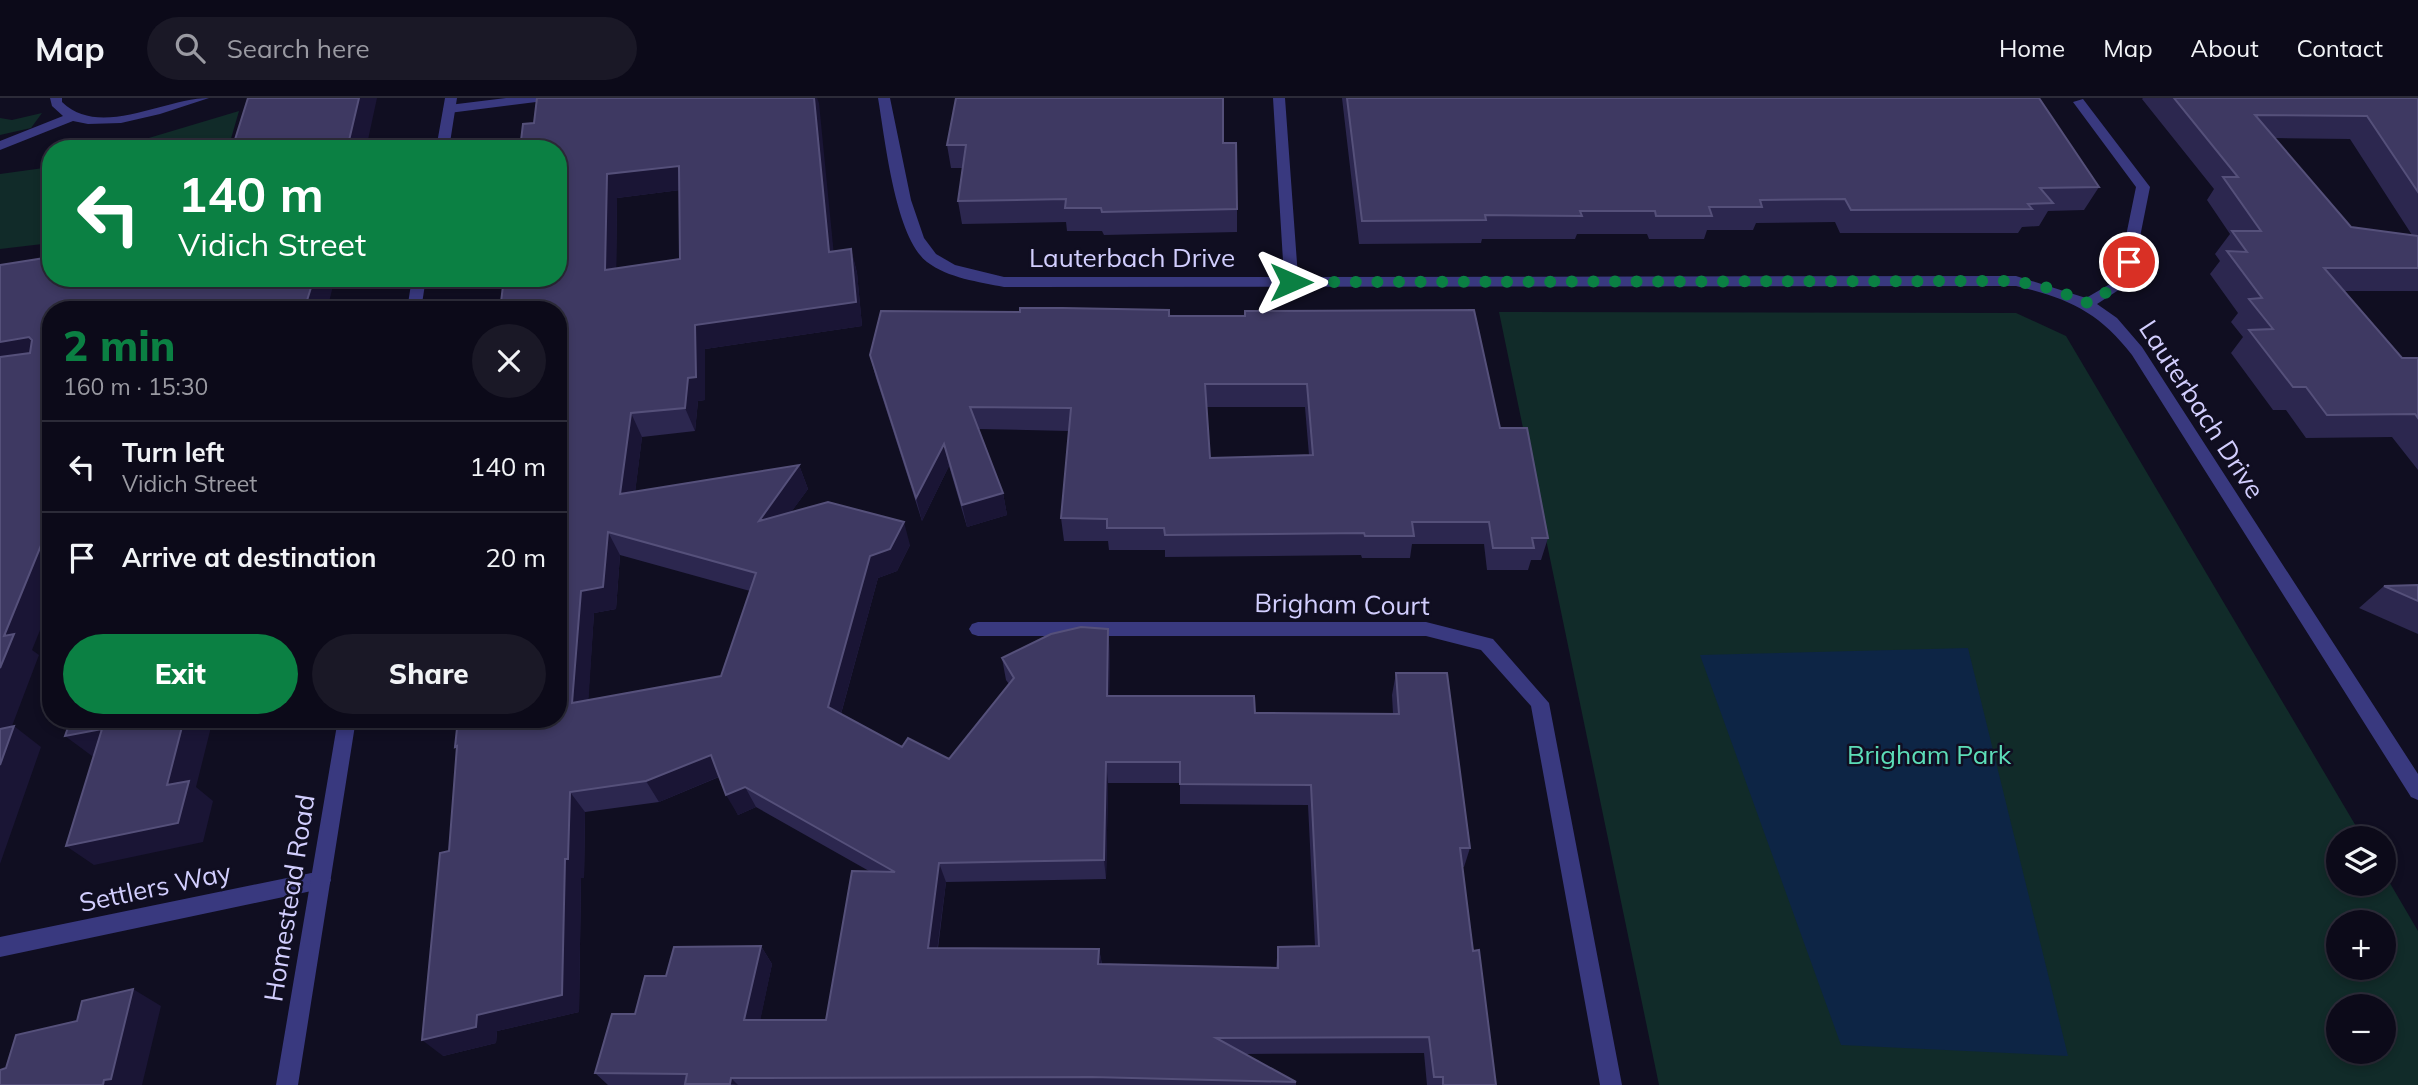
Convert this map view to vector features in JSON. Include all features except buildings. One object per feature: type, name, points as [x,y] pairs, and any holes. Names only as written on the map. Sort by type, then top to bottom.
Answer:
[{"type":"street","points":[[56,98],[56,103],[71,117]]},
{"type":"street","points":[[0,146],[71,117],[103,120],[142,115],[203,98]]},
{"type":"street","points":[[444,140],[450,104],[536,98]]},
{"type":"street","name":"Lauterbach Drive","points":[[884,98],[911,223],[924,252],[962,274],[1004,282],[2016,281],[2053,289],[2088,303],[2119,326],[2137,351],[2418,791]]},
{"type":"street","points":[[1279,98],[1291,282]]},
{"type":"street","points":[[2079,102],[2143,187],[2124,282],[2088,303]]},
{"type":"street","name":"Brigham Court","points":[[978,629],[1426,629],[1487,644],[1540,703],[1611,1085]]},
{"type":"street","name":"Homestead Road","points":[[287,1085],[346,728]]},
{"type":"street","name":"Settlers Way","points":[[0,947],[321,880]]},
{"type":"green space","points":[[239,111],[231,140],[142,140]]},
{"type":"green space","points":[[42,113],[31,128],[0,135],[0,118],[12,120]]},
{"type":"green space","points":[[42,168],[42,244],[0,249],[0,174]]},
{"type":"green space","name":"Brigham Park","points":[[1499,312],[2016,313],[2066,336],[2356,826],[2326,826],[2326,896],[2396,896],[2396,893],[2418,931],[2418,1085],[1659,1085]]},
{"type":"water","points":[[1968,648],[2068,1056],[1841,1045],[1700,655]]},
{"type":"route","points":[[1291,282],[2016,281],[2053,289],[2088,303],[2124,282],[2129,262]]}]
